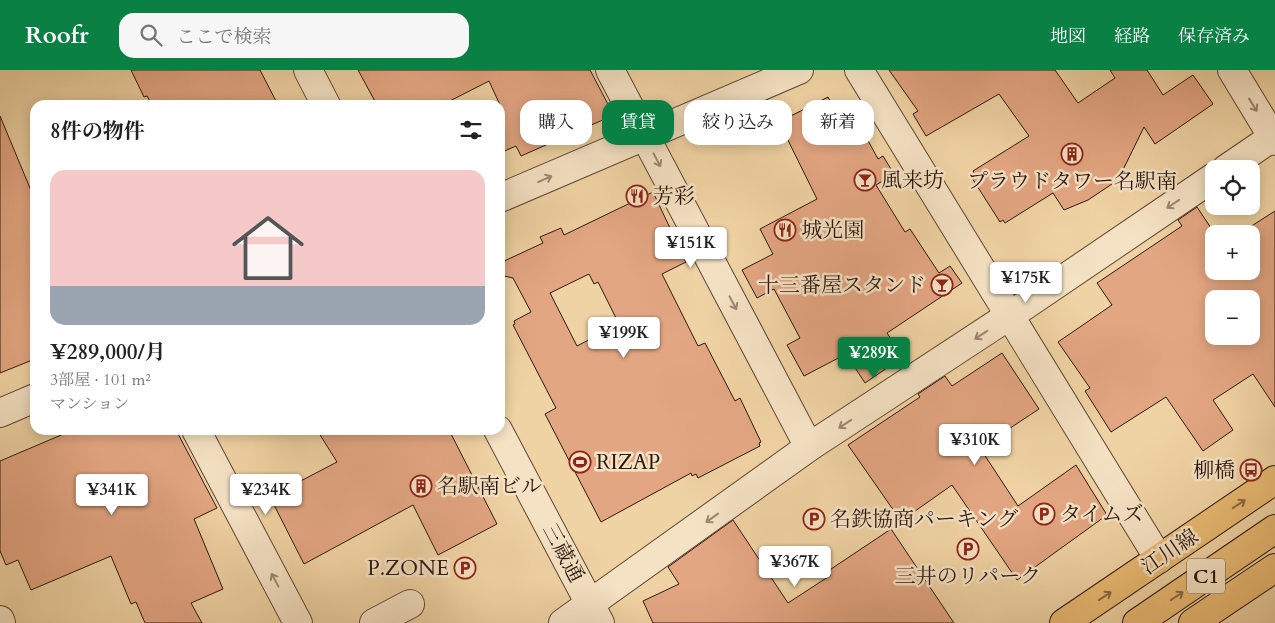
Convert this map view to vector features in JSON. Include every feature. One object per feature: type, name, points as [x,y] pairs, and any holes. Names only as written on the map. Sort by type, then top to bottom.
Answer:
[{"type":"main road","name":"江川線","points":[[1064,623],[1275,480]]},
{"type":"main road","name":"C1","points":[[1137,623],[1275,528]]},
{"type":"main road","points":[[1193,623],[1275,568]]},
{"type":"street","points":[[308,70],[323,100]]},
{"type":"street","points":[[610,70],[626,100]]},
{"type":"street","points":[[674,122],[799,70]]},
{"type":"street","points":[[859,70],[1159,559]]},
{"type":"street","points":[[1232,70],[1274,139],[1240,160]]},
{"type":"street","points":[[505,196],[621,145]]},
{"type":"street","points":[[649,145],[809,447]]},
{"type":"street","points":[[563,623],[595,614],[809,447],[1009,316],[1205,183]]},
{"type":"street","points":[[0,413],[30,400]]},
{"type":"street","points":[[199,435],[298,623]]},
{"type":"street","name":"三蔵通","points":[[501,435],[595,614]]},
{"type":"street","points":[[374,623],[410,604]]},
{"type":"building","points":[[131,70],[260,70],[275,100],[149,100],[147,96],[144,97]]},
{"type":"building","points":[[358,70],[590,70],[606,100],[602,100],[602,120],[592,125],[592,100],[520,100],[520,145],[546,145],[521,156],[516,146],[505,151],[505,100],[498,100],[489,81],[452,100],[374,100]]},
{"type":"building","points":[[889,70],[1055,70],[1078,103],[1115,78],[1110,70],[1147,70],[1163,95],[1193,75],[1213,104],[1155,144],[1144,127],[1118,180],[1088,200],[1064,210],[1053,193],[1005,223],[1003,220],[1000,222],[972,178],[976,176],[973,171],[1029,136],[999,94],[926,136],[913,114],[918,111]]},
{"type":"building","points":[[802,110],[802,145],[870,145],[878,159],[883,156],[894,174],[876,185],[905,232],[910,229],[939,273],[950,266],[962,283],[887,333],[903,357],[865,383],[846,354],[804,376],[787,345],[800,338],[774,289],[757,298],[742,270],[773,254],[760,229],[817,199],[790,145],[792,145],[792,115]]},
{"type":"building","points":[[0,116],[30,188],[30,361],[0,373]]},
{"type":"building","points":[[653,192],[686,262],[662,274],[698,346],[705,343],[735,401],[740,398],[761,442],[759,443],[760,446],[698,478],[696,474],[692,476],[691,473],[601,522],[545,414],[556,408],[513,325],[515,324],[514,321],[531,312],[513,278],[505,276],[505,261],[543,243],[540,237],[561,228],[564,235]],"holes":[[[589,274],[594,284],[598,282],[619,324],[577,346],[550,293]]]},
{"type":"building","points":[[1197,207],[1209,225],[1205,225],[1205,280],[1260,280],[1260,225],[1253,225],[1275,211],[1275,407],[1253,374],[1213,400],[1233,430],[1203,451],[1166,397],[1111,432],[1085,391],[1090,388],[1058,342],[1112,305],[1097,283],[1182,226],[1178,220]]},
{"type":"building","points":[[1002,353],[1039,409],[980,448],[1018,506],[1076,465],[1107,515],[1017,580],[952,485],[901,521],[848,445],[920,397],[918,394],[945,376],[952,386]]},
{"type":"building","points":[[61,435],[179,435],[217,508],[194,519],[223,589],[191,603],[202,623],[145,623],[136,602],[131,604],[111,556],[31,590],[18,560],[6,565],[0,551],[0,461]]},
{"type":"building","points":[[320,435],[452,435],[497,524],[438,555],[413,505],[304,564],[270,497],[337,462]]},
{"type":"building","points":[[733,520],[788,603],[831,575],[828,571],[891,529],[954,623],[653,623],[643,601],[679,584],[668,567]]},
{"type":"place","name":"プラウドタワー名駅南","points":[[1072,154]]},
{"type":"place","name":"風来坊","points":[[865,180]]},
{"type":"place","name":"芳彩","points":[[637,196]]},
{"type":"place","name":"城光園","points":[[785,230]]},
{"type":"place","name":"十三番屋スタンド","points":[[942,285]]},
{"type":"place","name":"RIZAP","points":[[580,462]]},
{"type":"place","name":"柳橋","points":[[1251,470]]},
{"type":"place","name":"名駅南ビル","points":[[421,486]]},
{"type":"place","name":"タイムズ","points":[[1044,514]]},
{"type":"place","name":"名鉄協商パーキング","points":[[814,519]]},
{"type":"place","name":"三井のリパーク","points":[[968,549]]},
{"type":"place","name":"P.ZONE","points":[[465,568]]}]
